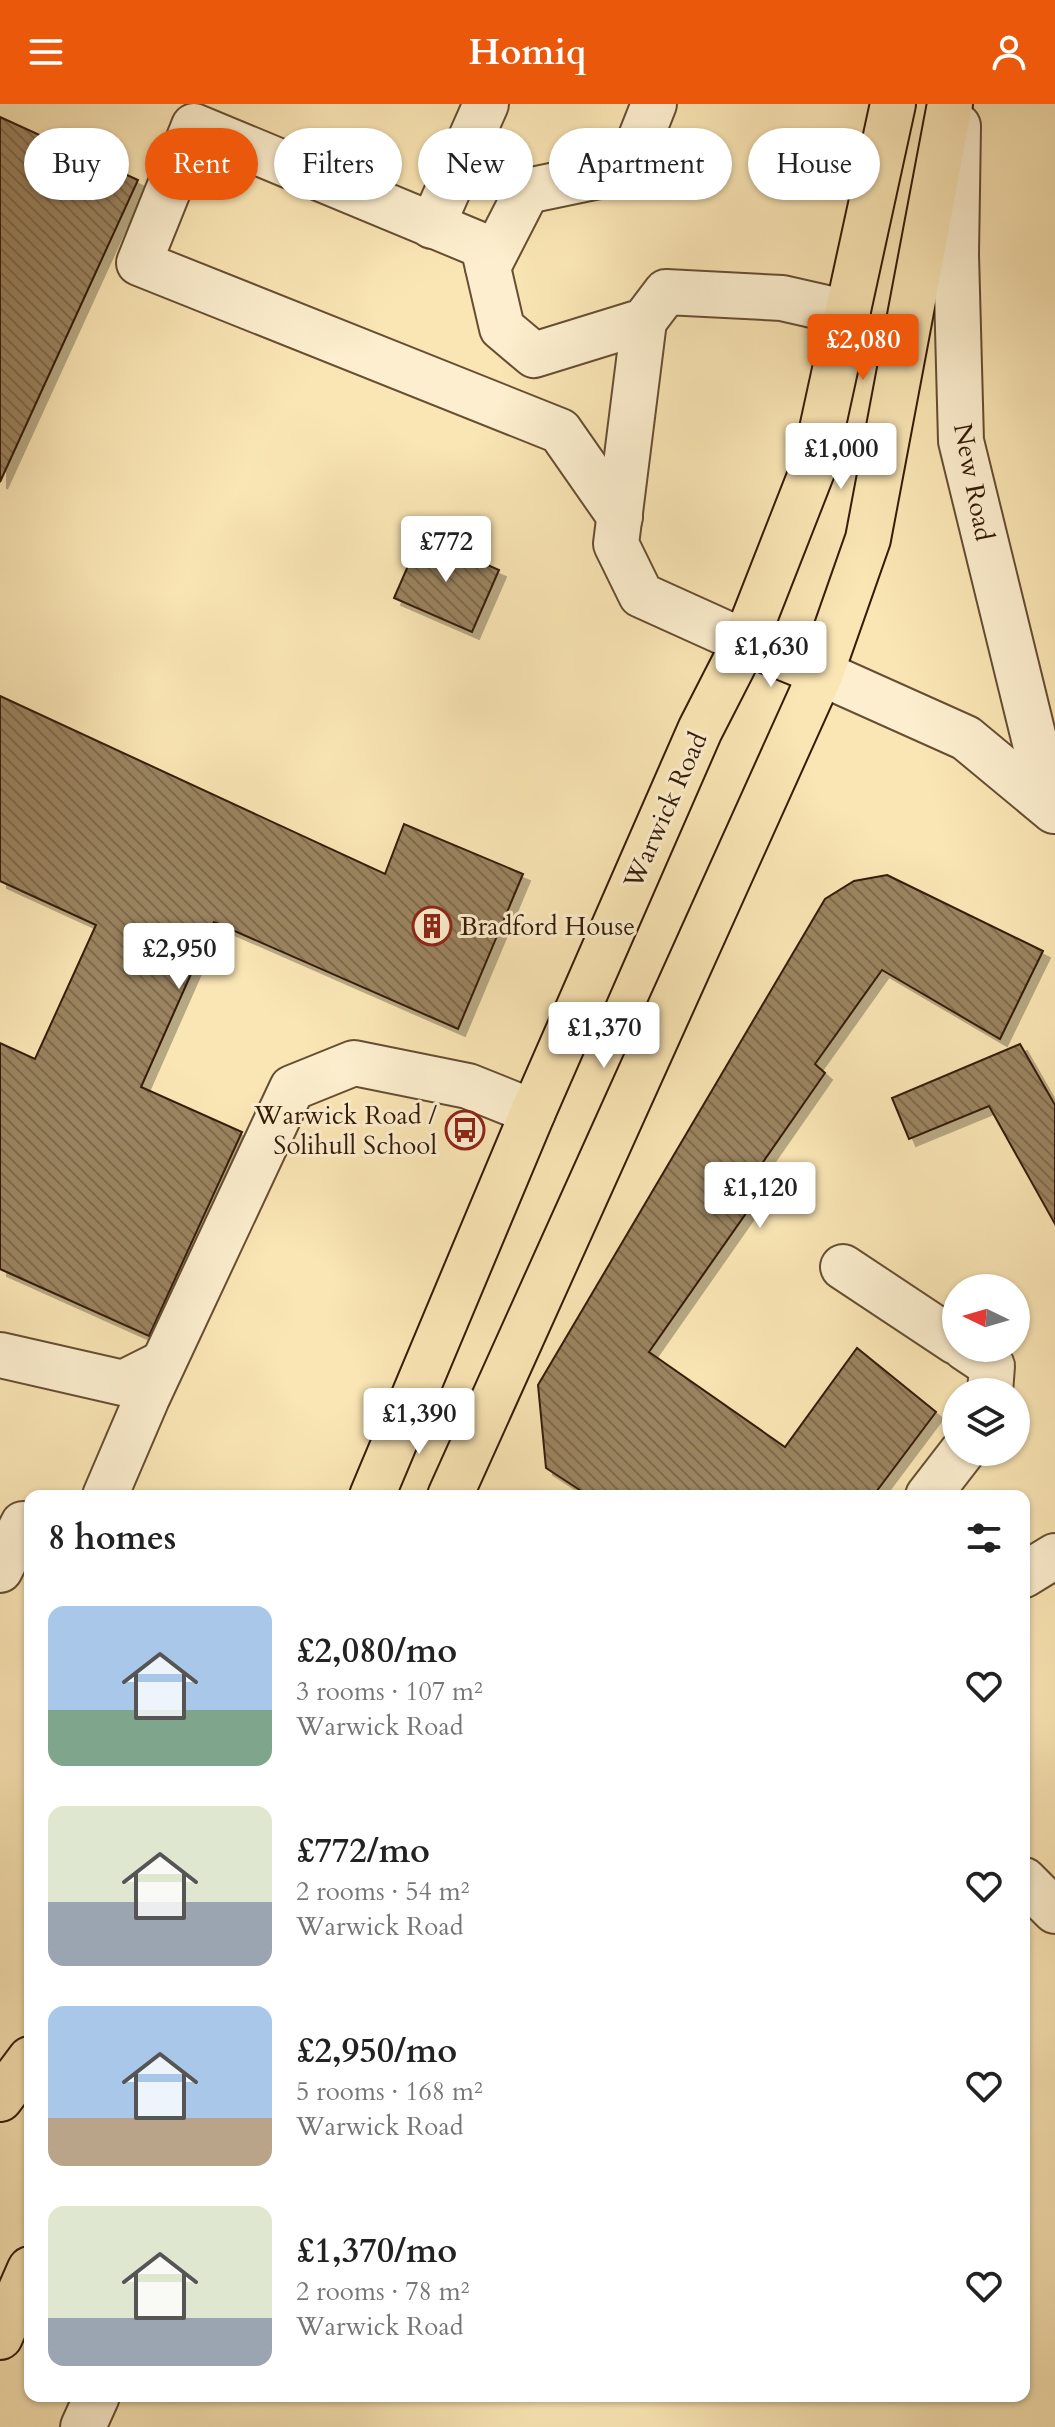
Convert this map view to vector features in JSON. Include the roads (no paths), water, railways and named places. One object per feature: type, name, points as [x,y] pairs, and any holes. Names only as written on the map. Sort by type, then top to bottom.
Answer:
[{"type":"main road","points":[[848,313],[876,104]]},
{"type":"main road","name":"Warwick Road","points":[[392,1489],[533,1112],[700,730],[745,642],[814,466],[893,104]]},
{"type":"main road","points":[[453,1490],[821,673],[868,539],[950,104]]},
{"type":"main road","points":[[745,642],[821,673]]},
{"type":"main road","points":[[0,2099],[24,2067]]},
{"type":"main road","points":[[0,2281],[24,2260]]},
{"type":"main road","points":[[0,2337],[24,2283]]},
{"type":"street","points":[[432,226],[486,104]]},
{"type":"street","points":[[488,267],[527,191],[628,170],[654,104]]},
{"type":"street","name":"New Road","points":[[958,104],[956,254],[961,441],[1052,808]]},
{"type":"street","points":[[620,517],[560,431],[139,263],[194,126],[483,246],[502,328],[534,355],[644,321]]},
{"type":"street","points":[[745,642],[669,611],[641,595],[616,544],[644,321],[666,292],[782,298],[848,313]]},
{"type":"street","name":"New Road","points":[[821,673],[966,738],[1052,808]]},
{"type":"street","points":[[108,1490],[163,1363],[292,1088],[354,1063],[468,1086],[533,1112]]},
{"type":"street","points":[[843,1267],[942,1333]]},
{"type":"street","points":[[0,1355],[123,1383],[163,1363]]},
{"type":"street","points":[[933,1490],[951,1466]]},
{"type":"street","points":[[0,1570],[24,1524]]},
{"type":"street","points":[[1030,1571],[1055,1556]]},
{"type":"street","points":[[1030,1886],[1055,1911]]},
{"type":"street","points":[[83,2427],[94,2402]]},
{"type":"place","name":"Bradford House","points":[[432,926]]},
{"type":"place","name":"Warwick Road / Solihull School","points":[[465,1130]]}]
